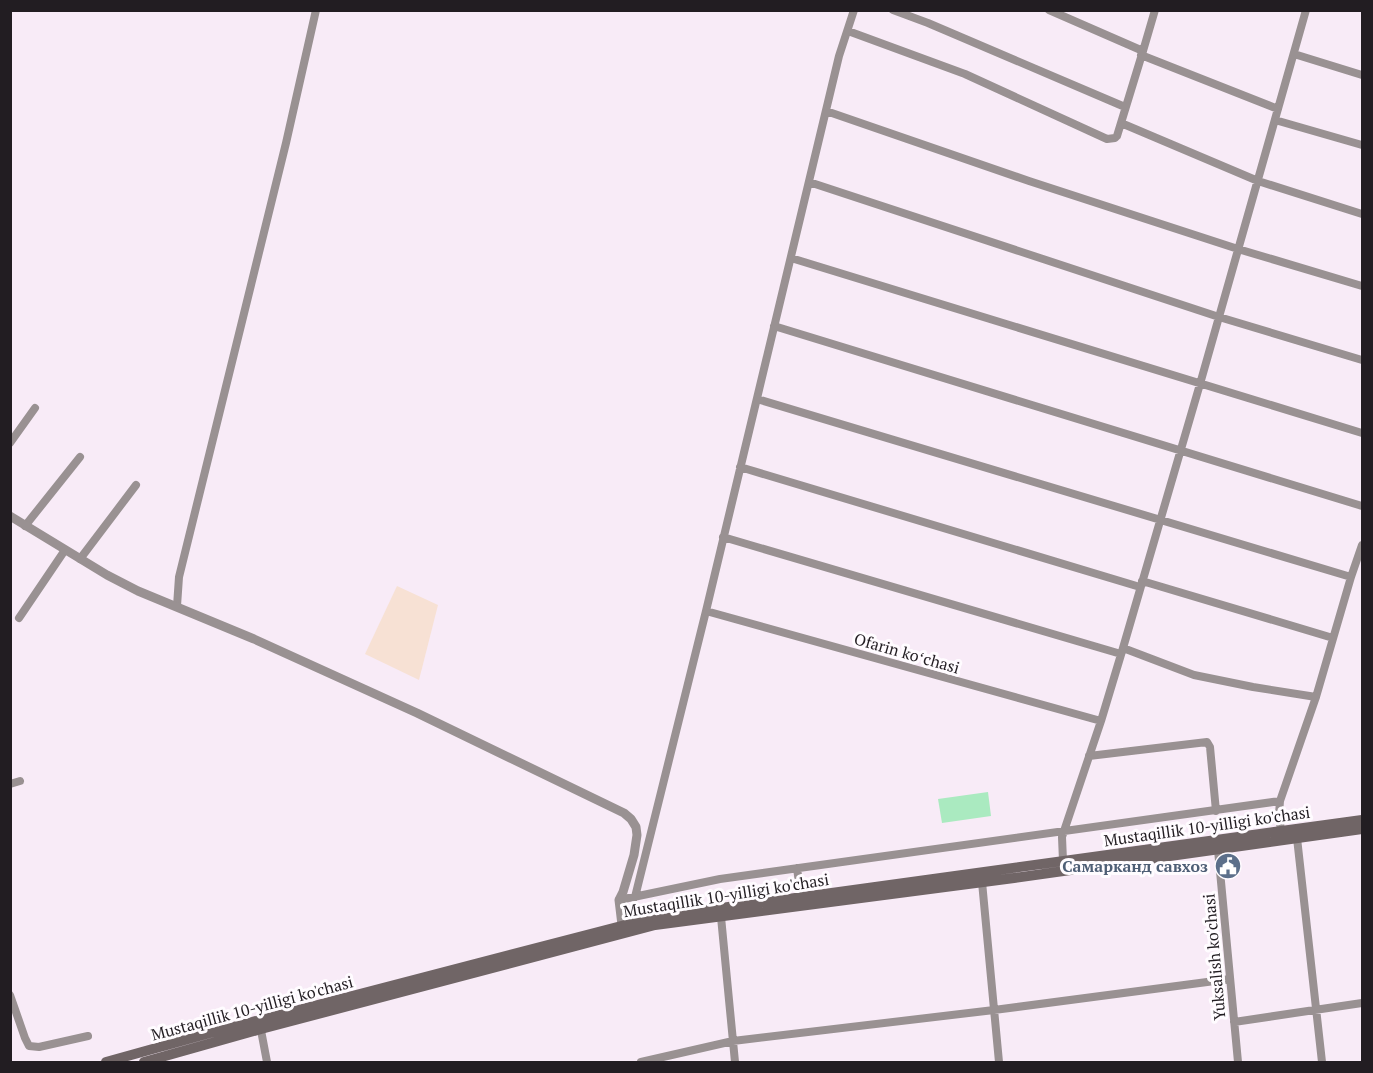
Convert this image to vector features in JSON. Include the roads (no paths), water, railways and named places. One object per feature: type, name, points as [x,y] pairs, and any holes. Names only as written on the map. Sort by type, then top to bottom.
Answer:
[{"type":"main road","name":"Mustaqillik 10-yilligi ko'chasi","points":[[144,1062],[260,1025],[656,917],[1062,856],[1362,820]]},
{"type":"main road","name":"Mustaqillik 10-yilligi ko'chasi","points":[[106,1062],[655,925],[1362,829]]},
{"type":"street","points":[[177,606],[180,577],[286,143],[316,10]]},
{"type":"street","points":[[634,897],[706,611],[839,56],[854,10]]},
{"type":"street","points":[[893,10],[1125,107]]},
{"type":"street","points":[[1049,10],[1142,53],[1278,109]]},
{"type":"street","points":[[848,31],[965,74],[1107,139],[1117,136],[1155,10]]},
{"type":"street","points":[[1062,856],[1063,834],[1122,651],[1306,10]]},
{"type":"street","points":[[1294,54],[1362,75]]},
{"type":"street","points":[[826,111],[1029,181],[1238,249],[1362,286]]},
{"type":"street","points":[[1275,120],[1362,145]]},
{"type":"street","points":[[1121,123],[1258,181],[1362,214]]},
{"type":"street","points":[[809,182],[1219,317],[1362,360]]},
{"type":"street","points":[[791,258],[1362,432]]},
{"type":"street","points":[[774,326],[1362,506]]},
{"type":"street","points":[[757,399],[1351,577]]},
{"type":"street","points":[[10,443],[35,408]]},
{"type":"street","points":[[25,526],[80,457]]},
{"type":"street","points":[[740,467],[1333,638]]},
{"type":"street","points":[[80,559],[136,485]]},
{"type":"street","points":[[10,516],[64,550],[138,591],[265,644],[417,713],[624,813],[636,827],[637,835],[634,855],[619,900],[622,925]]},
{"type":"street","points":[[723,537],[1122,651],[1194,675],[1316,697]]},
{"type":"street","points":[[1281,831],[1280,801],[1316,697],[1362,545]]},
{"type":"street","points":[[20,618],[64,550]]},
{"type":"street","name":"Ofarin koʻchasi","points":[[706,611],[1101,721]]},
{"type":"street","points":[[1089,756],[1207,742],[1210,747],[1215,811]]},
{"type":"street","points":[[10,784],[21,781]]},
{"type":"street","points":[[619,900],[720,879],[1063,834],[1280,801]]},
{"type":"street","points":[[1297,838],[1322,1062]]},
{"type":"street","name":"Yuksalish ko'chasi","points":[[1218,850],[1238,1062]]},
{"type":"street","points":[[797,868],[800,894]]},
{"type":"street","points":[[982,882],[999,1062]]},
{"type":"street","points":[[721,917],[735,1062]]},
{"type":"street","points":[[641,1062],[733,1041],[1230,979]]},
{"type":"street","points":[[10,995],[29,1046],[39,1047],[88,1036]]},
{"type":"street","points":[[1234,1022],[1362,1003]]},
{"type":"street","points":[[260,1025],[267,1062]]},
{"type":"place","name":"Самарканд савхоз","points":[[1228,866]]}]
